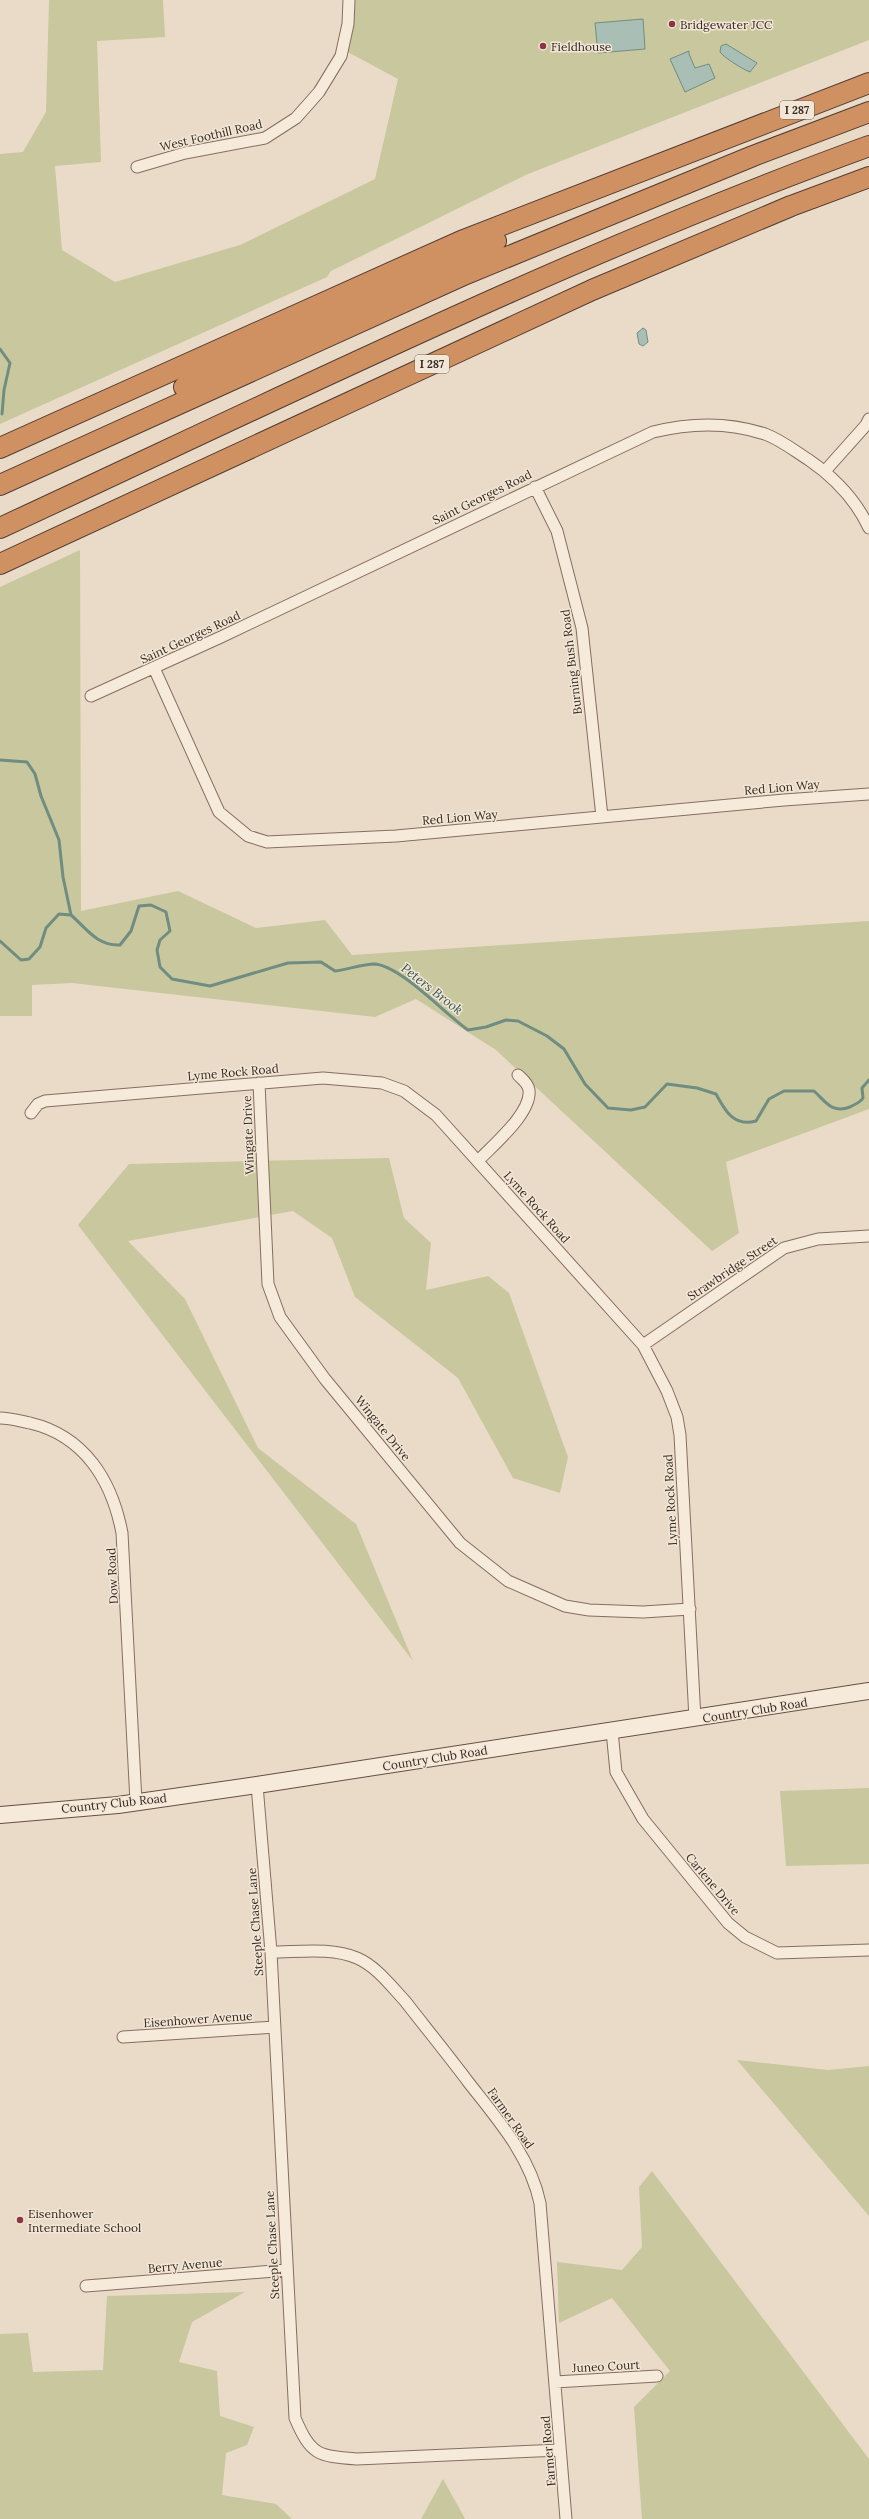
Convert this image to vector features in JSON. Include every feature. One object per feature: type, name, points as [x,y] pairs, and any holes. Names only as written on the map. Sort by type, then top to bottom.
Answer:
[{"type":"highway","name":"I 287","points":[[0,448],[461,241],[586,194],[726,137],[869,83]]},
{"type":"highway","name":"I 287","points":[[4,483],[466,274],[753,156],[869,112]]},
{"type":"highway","name":"I 287","points":[[0,528],[579,262],[783,177],[869,146]]},
{"type":"highway","name":"I 287","points":[[0,564],[592,290],[791,206],[869,177]]},
{"type":"highway","points":[[4,483],[128,413],[562,210],[586,194]]},
{"type":"street","name":"West Foothill Road","points":[[137,167],[185,153],[265,138],[296,118],[319,92],[341,56],[348,24],[349,0]]},
{"type":"street","points":[[825,471],[866,425],[869,418]]},
{"type":"street","name":"Saint Georges Road","points":[[91,696],[154,668],[535,486],[653,432],[695,425],[735,427],[765,434],[783,443],[825,471],[846,492],[863,515],[869,528]]},
{"type":"street","name":"Burning Bush Road","points":[[535,486],[557,531],[582,628],[602,817]]},
{"type":"street","name":"Red Lion Way","points":[[154,668],[219,812],[248,836],[267,842],[396,836],[869,794]]},
{"type":"street","points":[[478,1161],[513,1125],[527,1105],[529,1090],[518,1075]]},
{"type":"street","name":"Lyme Rock Road","points":[[31,1113],[38,1104],[45,1101],[323,1078],[382,1083],[404,1091],[418,1099],[436,1115],[643,1345],[667,1391],[677,1417],[680,1435],[695,1720]]},
{"type":"street","name":"Wingate Drive","points":[[259,1083],[268,1284],[280,1317],[326,1379],[460,1543],[508,1581],[565,1606],[589,1610],[643,1612],[690,1609]]},
{"type":"street","name":"Strawbridge Street","points":[[643,1345],[784,1248],[818,1240],[869,1236]]},
{"type":"street","name":"Dow Road","points":[[0,1418],[40,1425],[69,1440],[94,1464],[117,1506],[122,1533],[136,1802]]},
{"type":"street","name":"Country Club Road","points":[[0,1815],[136,1802],[257,1785],[612,1731],[695,1720],[869,1692]]},
{"type":"street","name":"Carlene Drive","points":[[612,1731],[616,1772],[643,1820],[728,1923],[744,1937],[777,1954],[869,1950]]},
{"type":"street","name":"Steeple Chase Lane","points":[[257,1785],[271,1952],[295,2418],[308,2445],[315,2452],[332,2457],[356,2459],[560,2450]]},
{"type":"street","name":"Farmer Road","points":[[271,1952],[343,1953],[364,1961],[388,1982],[405,2001],[506,2130],[527,2165],[536,2187],[540,2203],[566,2519]]},
{"type":"street","name":"Eisenhower Avenue","points":[[123,2037],[275,2027]]},
{"type":"street","name":"Berry Avenue","points":[[86,2286],[287,2270]]},
{"type":"street","name":"Juneo Court","points":[[555,2382],[657,2376]]},
{"type":"green space","points":[[49,0],[163,0],[165,37],[97,41],[101,162],[55,166],[62,250],[115,282],[240,245],[375,179],[398,79],[344,50],[346,0],[869,0],[869,40],[528,174],[331,271],[327,277],[0,424],[0,154],[23,152],[46,112]]},
{"type":"green space","points":[[80,550],[81,911],[178,891],[256,928],[325,920],[352,955],[869,921],[869,1109],[726,1162],[739,1233],[712,1251],[496,1050],[416,999],[375,1017],[72,983],[32,985],[32,1016],[0,1016],[0,587]]},
{"type":"green space","points":[[389,1158],[404,1218],[431,1243],[426,1290],[488,1276],[509,1293],[568,1457],[560,1493],[513,1478],[458,1378],[355,1297],[332,1238],[293,1211],[128,1241],[185,1299],[258,1448],[356,1524],[413,1661],[78,1225],[129,1164]]},
{"type":"green space","points":[[869,1788],[869,1864],[786,1866],[780,1791]]},
{"type":"green space","points":[[737,2060],[828,2070],[869,2066],[869,2216]]},
{"type":"green space","points":[[652,2171],[869,2459],[869,2519],[642,2519],[634,2407],[670,2371],[612,2298],[559,2323],[557,2262],[622,2270],[642,2247],[639,2187]]},
{"type":"green space","points":[[245,2292],[192,2322],[179,2362],[217,2371],[220,2416],[254,2427],[247,2445],[226,2453],[222,2495],[276,2504],[292,2519],[0,2519],[0,2334],[28,2333],[33,2372],[103,2370],[107,2296]]},
{"type":"green space","points":[[443,2479],[465,2519],[421,2519]]},
{"type":"shaded area","points":[[643,19],[645,49],[598,53],[595,23]]},
{"type":"shaded area","points":[[726,44],[757,63],[750,72],[725,57],[720,52],[721,46]]},
{"type":"shaded area","points":[[689,51],[695,68],[709,64],[715,78],[685,92],[670,59]]},
{"type":"shaded area","points":[[643,328],[646,330],[648,342],[643,346],[639,344],[637,333]]},
{"type":"waterway","points":[[0,349],[10,363],[4,390],[2,414]]},
{"type":"waterway","points":[[0,760],[27,762],[35,774],[41,796],[59,840],[63,877],[71,915]]},
{"type":"waterway","name":"Peters Brook","points":[[0,941],[21,960],[29,959],[40,947],[46,928],[59,914],[71,915],[87,931],[99,940],[112,945],[120,945],[131,931],[139,906],[151,905],[166,912],[170,931],[160,940],[157,950],[160,967],[172,979],[210,986],[288,963],[321,962],[335,971],[369,964],[385,966],[422,991],[468,1030],[486,1027],[506,1020],[518,1021],[547,1036],[564,1049],[585,1084],[608,1108],[631,1110],[645,1107],[667,1084],[697,1088],[716,1094],[731,1116],[736,1120],[748,1122],[756,1121],[769,1099],[784,1091],[814,1091],[826,1103],[834,1108],[844,1109],[850,1107],[862,1100],[862,1088],[869,1080]]},
{"type":"place","name":"Bridgewater JCC","points":[[672,24]]},
{"type":"place","name":"Fieldhouse","points":[[543,46]]},
{"type":"place","name":"Eisenhower Intermediate School","points":[[20,2220]]}]
